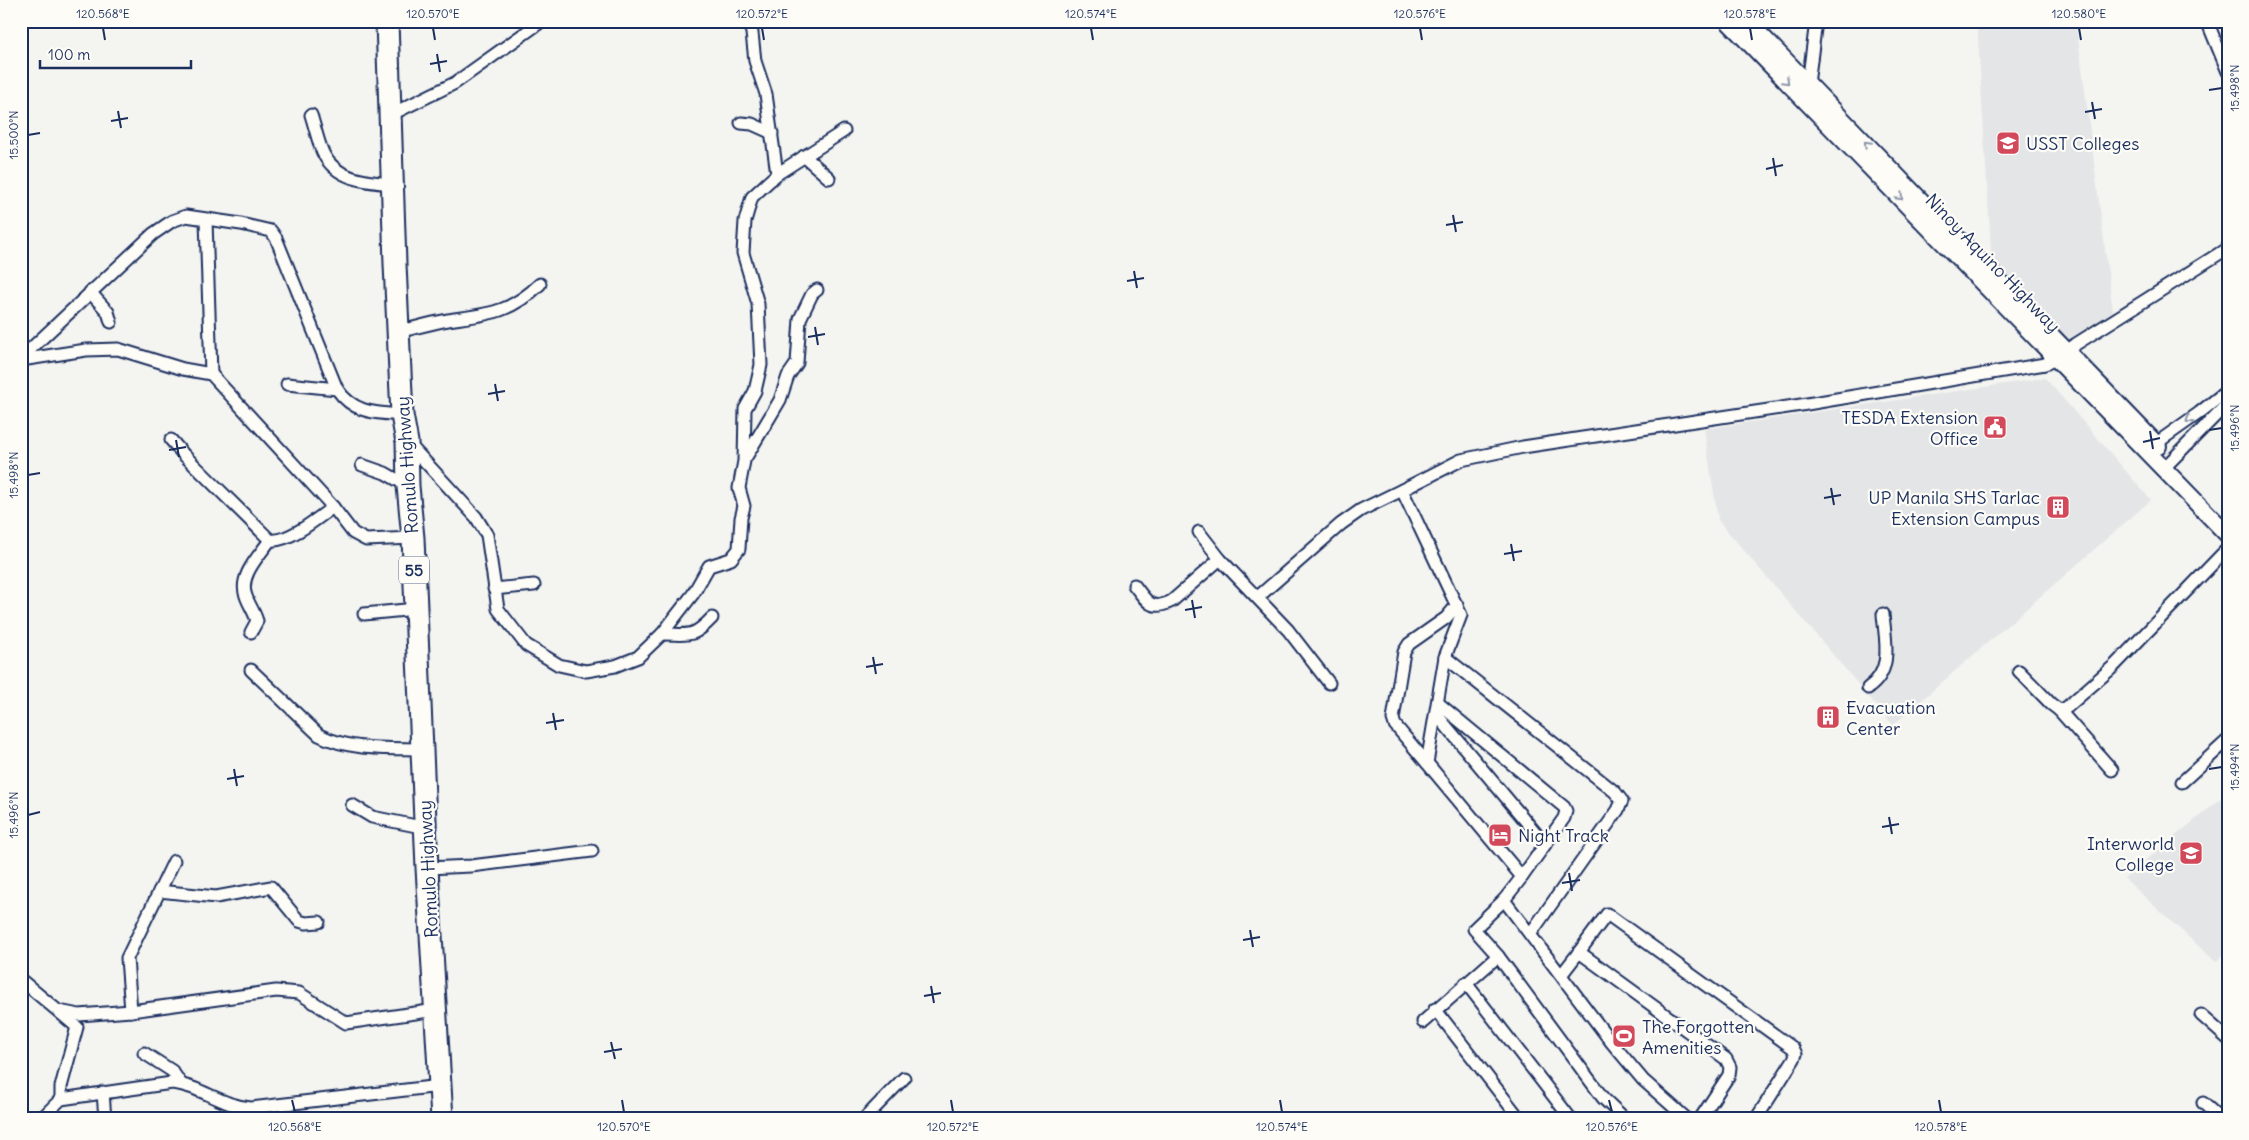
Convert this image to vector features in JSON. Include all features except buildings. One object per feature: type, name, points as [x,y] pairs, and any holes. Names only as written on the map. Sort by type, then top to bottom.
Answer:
[{"type":"highway","name":"Romulo Highway","points":[[385,22],[402,414],[407,442],[408,486],[413,538],[442,1119]]},
{"type":"main road","name":"Ninoy Aquino Highway","points":[[1728,21],[1808,84],[1817,103]]},
{"type":"main road","name":"Ninoy Aquino Highway","points":[[1748,21],[1769,53],[2151,446],[2228,535]]},
{"type":"main road","name":"Ninoy Aquino Highway","points":[[2168,464],[2228,520]]},
{"type":"street","points":[[390,115],[455,83],[542,21]]},
{"type":"street","points":[[749,21],[755,61],[766,94],[777,174]]},
{"type":"street","points":[[1808,84],[1816,21]]},
{"type":"street","points":[[2207,21],[2228,72]]},
{"type":"street","points":[[311,115],[323,154],[330,162],[343,173],[360,181],[392,184]]},
{"type":"street","points":[[741,123],[752,124],[772,132]]},
{"type":"street","points":[[407,442],[476,516],[488,535],[498,610],[526,645],[559,665],[586,671],[615,666],[638,657],[662,634],[693,594],[709,566],[731,559],[739,549],[741,518],[744,506],[739,488],[744,461],[745,409],[755,391],[761,365],[758,304],[743,253],[745,221],[752,197],[777,174],[844,131]]},
{"type":"street","points":[[804,156],[829,178]]},
{"type":"street","points":[[21,359],[153,234],[172,221],[186,216],[241,224],[271,231],[276,238],[337,389],[343,398],[353,406],[367,412],[402,414]]},
{"type":"street","points":[[206,220],[211,374]]},
{"type":"street","points":[[1258,597],[1341,524],[1360,510],[1461,460],[1523,447],[2045,364],[2228,248]]},
{"type":"street","points":[[398,332],[446,320],[476,317],[508,308],[525,299],[540,284]]},
{"type":"street","points":[[744,461],[780,400],[788,376],[797,363],[800,319],[812,294],[817,290]]},
{"type":"street","points":[[90,292],[108,312],[111,322]]},
{"type":"street","points":[[21,359],[86,350],[118,349],[183,369],[211,374],[333,507],[353,533],[366,540],[413,538]]},
{"type":"street","points":[[287,384],[337,389]]},
{"type":"street","points":[[2151,446],[2199,414],[2228,390]]},
{"type":"street","points":[[2168,464],[2228,403]]},
{"type":"street","points":[[171,440],[270,540]]},
{"type":"street","points":[[362,465],[386,473],[408,486]]},
{"type":"street","points":[[1402,490],[1460,610],[1461,619],[1449,642],[1445,657],[1427,763]]},
{"type":"street","points":[[270,540],[282,539],[311,523],[333,507]]},
{"type":"street","points":[[1199,532],[1220,559],[1288,630],[1329,682]]},
{"type":"street","points":[[251,632],[257,621],[254,610],[246,595],[244,585],[246,577],[270,540]]},
{"type":"street","points":[[2060,710],[2074,702],[2114,666],[2228,548]]},
{"type":"street","points":[[1134,585],[1150,604],[1162,606],[1172,601],[1220,559]]},
{"type":"street","points":[[494,589],[534,585]]},
{"type":"street","points":[[1457,605],[1439,625],[1412,642],[1405,649],[1392,715],[1395,725],[1522,877]]},
{"type":"street","points":[[364,614],[416,610]]},
{"type":"street","points":[[1868,688],[1886,668],[1883,614]]},
{"type":"street","points":[[662,634],[692,635],[712,618]]},
{"type":"street","points":[[1439,625],[1449,642]]},
{"type":"street","points":[[1445,657],[1615,792],[1622,801],[1618,810],[1531,933]]},
{"type":"street","points":[[251,670],[319,735],[352,746],[423,749]]},
{"type":"street","points":[[2019,671],[2051,704],[2060,710],[2112,770]]},
{"type":"street","points":[[1437,708],[1545,844]]},
{"type":"street","points":[[1437,708],[1564,807],[1566,811],[1564,818],[1522,877],[1504,900],[1474,929],[1498,956],[1603,1098],[1624,1119]]},
{"type":"street","points":[[2182,782],[2228,740]]},
{"type":"street","points":[[352,805],[372,817],[426,828]]},
{"type":"street","points":[[428,868],[471,866],[592,851]]},
{"type":"street","points":[[131,1011],[127,958],[174,861]]},
{"type":"street","points":[[159,892],[216,896],[271,888],[299,921],[306,923],[319,922]]},
{"type":"street","points":[[1504,900],[1630,1065],[1643,1080],[1687,1119]]},
{"type":"street","points":[[1562,974],[1607,914],[1793,1048],[1796,1056],[1756,1119]]},
{"type":"street","points":[[1579,952],[1729,1063],[1729,1075],[1700,1119]]},
{"type":"street","points":[[1423,1022],[1435,1009],[1498,956]]},
{"type":"street","points":[[21,980],[60,1011],[74,1024],[77,1030],[61,1087],[61,1099]]},
{"type":"street","points":[[1466,983],[1571,1119]]},
{"type":"street","points":[[60,1011],[79,1015],[131,1011],[276,991],[299,993],[346,1022],[436,1010]]},
{"type":"street","points":[[1435,1009],[1520,1119]]},
{"type":"street","points":[[2201,1015],[2228,1039]]},
{"type":"street","points":[[144,1053],[172,1071],[181,1084]]},
{"type":"street","points":[[864,1119],[904,1078]]},
{"type":"street","points":[[41,1119],[61,1099],[163,1084],[181,1084],[228,1105],[252,1108],[440,1086]]},
{"type":"street","points":[[103,1092],[105,1119]]},
{"type":"street","points":[[2203,1103],[2221,1119]]},
{"type":"street","points":[[21,1116],[27,1119]]},
{"type":"shaded area","points":[[1977,21],[2076,21],[2113,312],[2069,343],[1992,265]]},
{"type":"shaded area","points":[[2045,378],[2151,500],[1893,725],[1718,520],[1704,429]]},
{"type":"shaded area","name":"Interworld College","points":[[2228,793],[2228,950],[2216,962],[2124,878]]},
{"type":"place","name":"USST Colleges","points":[[2008,143]]},
{"type":"place","name":"TESDA Extension Office","points":[[1995,427]]},
{"type":"place","name":"UP Manila SHS Tarlac Extension Campus","points":[[2058,507]]},
{"type":"place","name":"Evacuation Center","points":[[1828,717]]},
{"type":"place","name":"Night Track","points":[[1500,835]]},
{"type":"place","name":"Interworld College","points":[[2191,853]]},
{"type":"place","name":"The Forgotten Amenities","points":[[1624,1036]]}]
